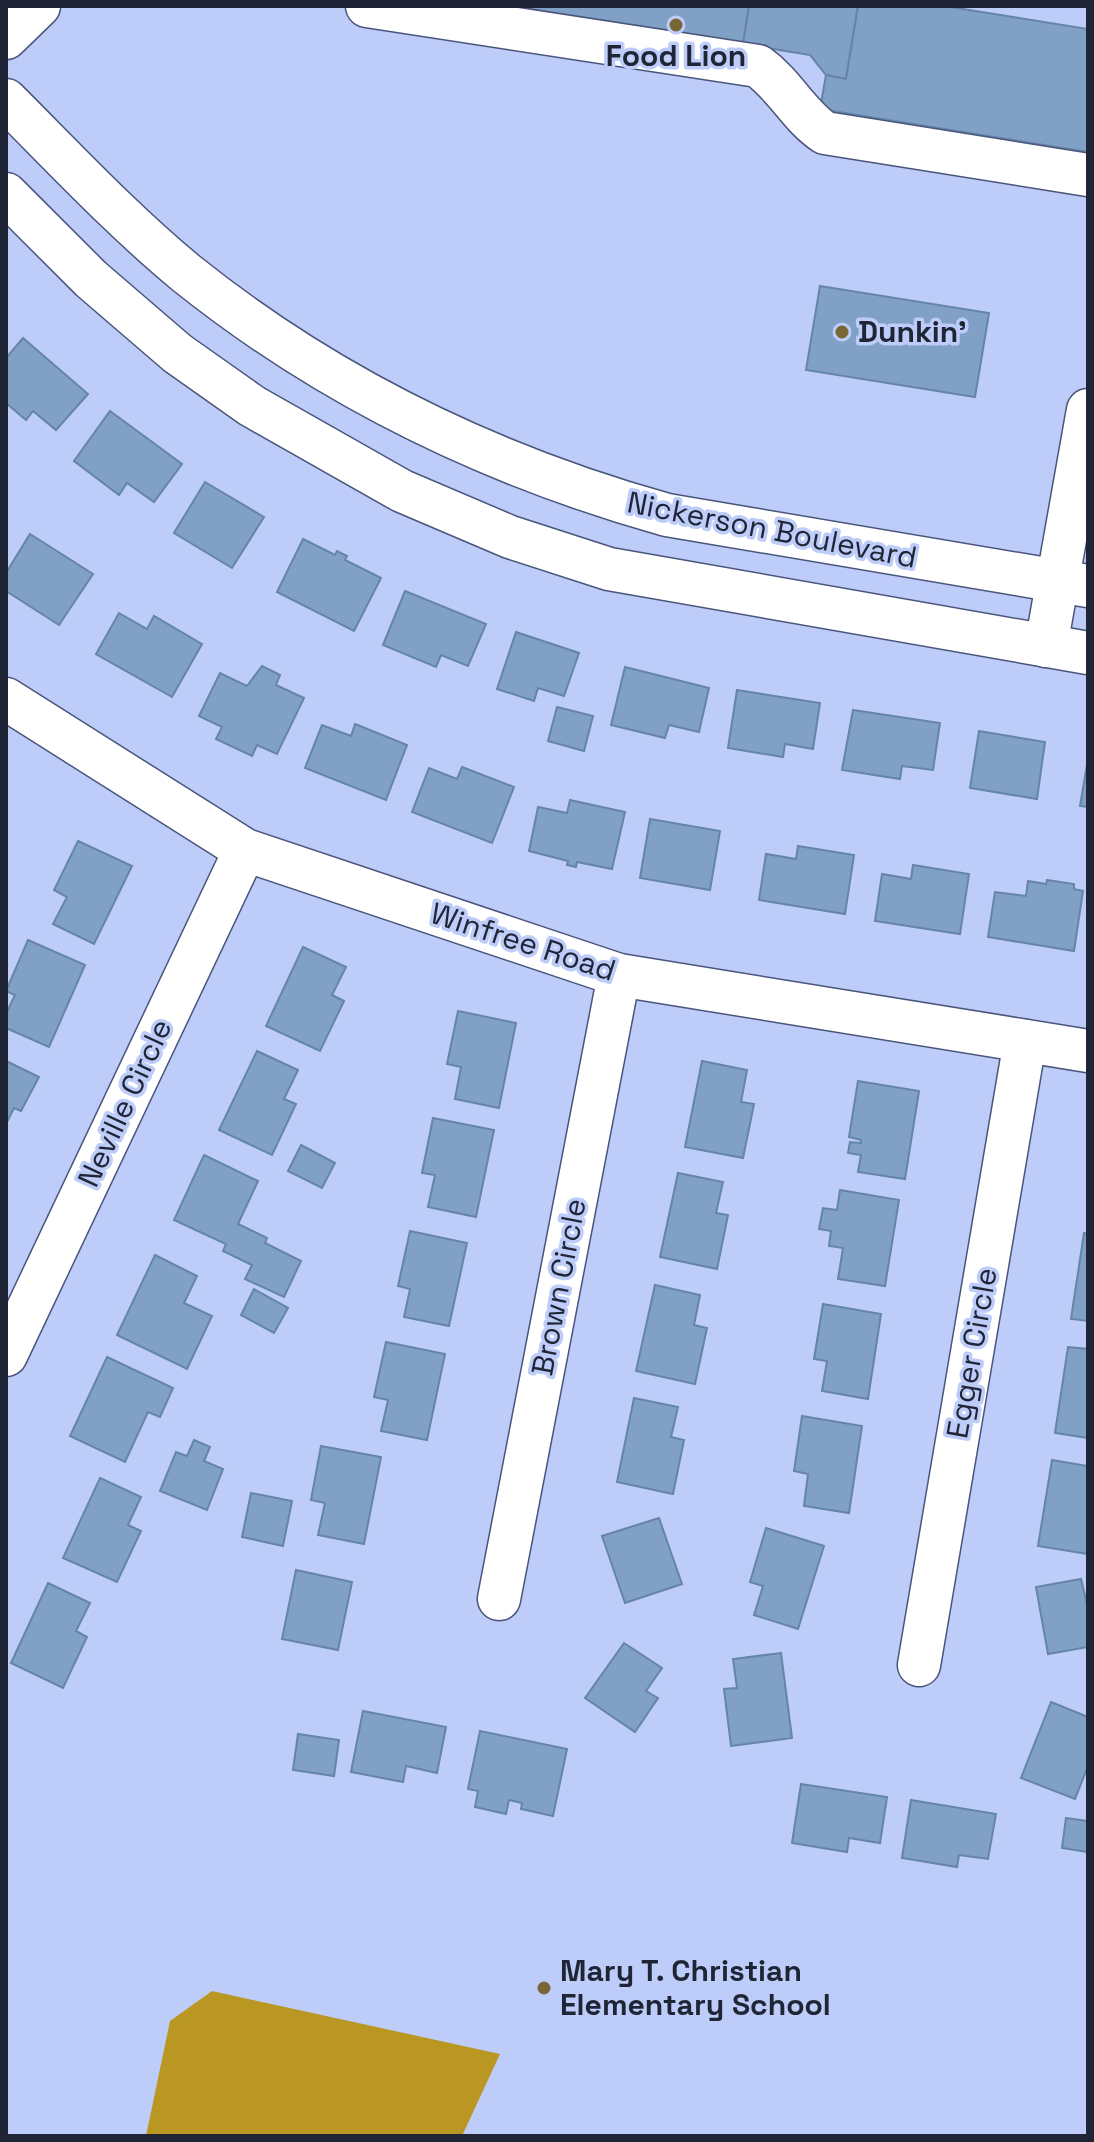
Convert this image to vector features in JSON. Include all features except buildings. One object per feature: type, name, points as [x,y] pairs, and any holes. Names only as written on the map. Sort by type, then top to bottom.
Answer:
[{"type":"street","points":[[6,38],[39,6]]},
{"type":"street","points":[[367,6],[758,66],[776,79],[809,123],[825,133],[1088,175]]},
{"type":"street","name":"Nickerson Boulevard","points":[[6,100],[136,230],[240,313],[355,388],[474,448],[603,497],[667,515],[1073,584]]},
{"type":"street","points":[[6,194],[91,279],[177,353],[252,406],[402,491],[510,537],[609,569],[1088,653]]},
{"type":"street","points":[[1046,646],[1073,584],[1088,410]]},
{"type":"street","name":"Winfree Road","points":[[6,699],[245,850],[619,975],[1088,1051]]},
{"type":"street","name":"Neville Circle","points":[[6,1355],[245,850]]},
{"type":"street","name":"Brown Circle","points":[[499,1599],[619,975]]},
{"type":"street","name":"Egger Circle","points":[[919,1665],[1025,1041]]},
{"type":"shaded area","points":[[212,1991],[500,2054],[462,2136],[146,2136],[170,2021]]},
{"type":"place","name":"Food Lion","points":[[676,25]]},
{"type":"place","name":"Dunkin'","points":[[842,332]]},
{"type":"place","name":"Mary T. Christian Elementary School","points":[[544,1988]]}]
